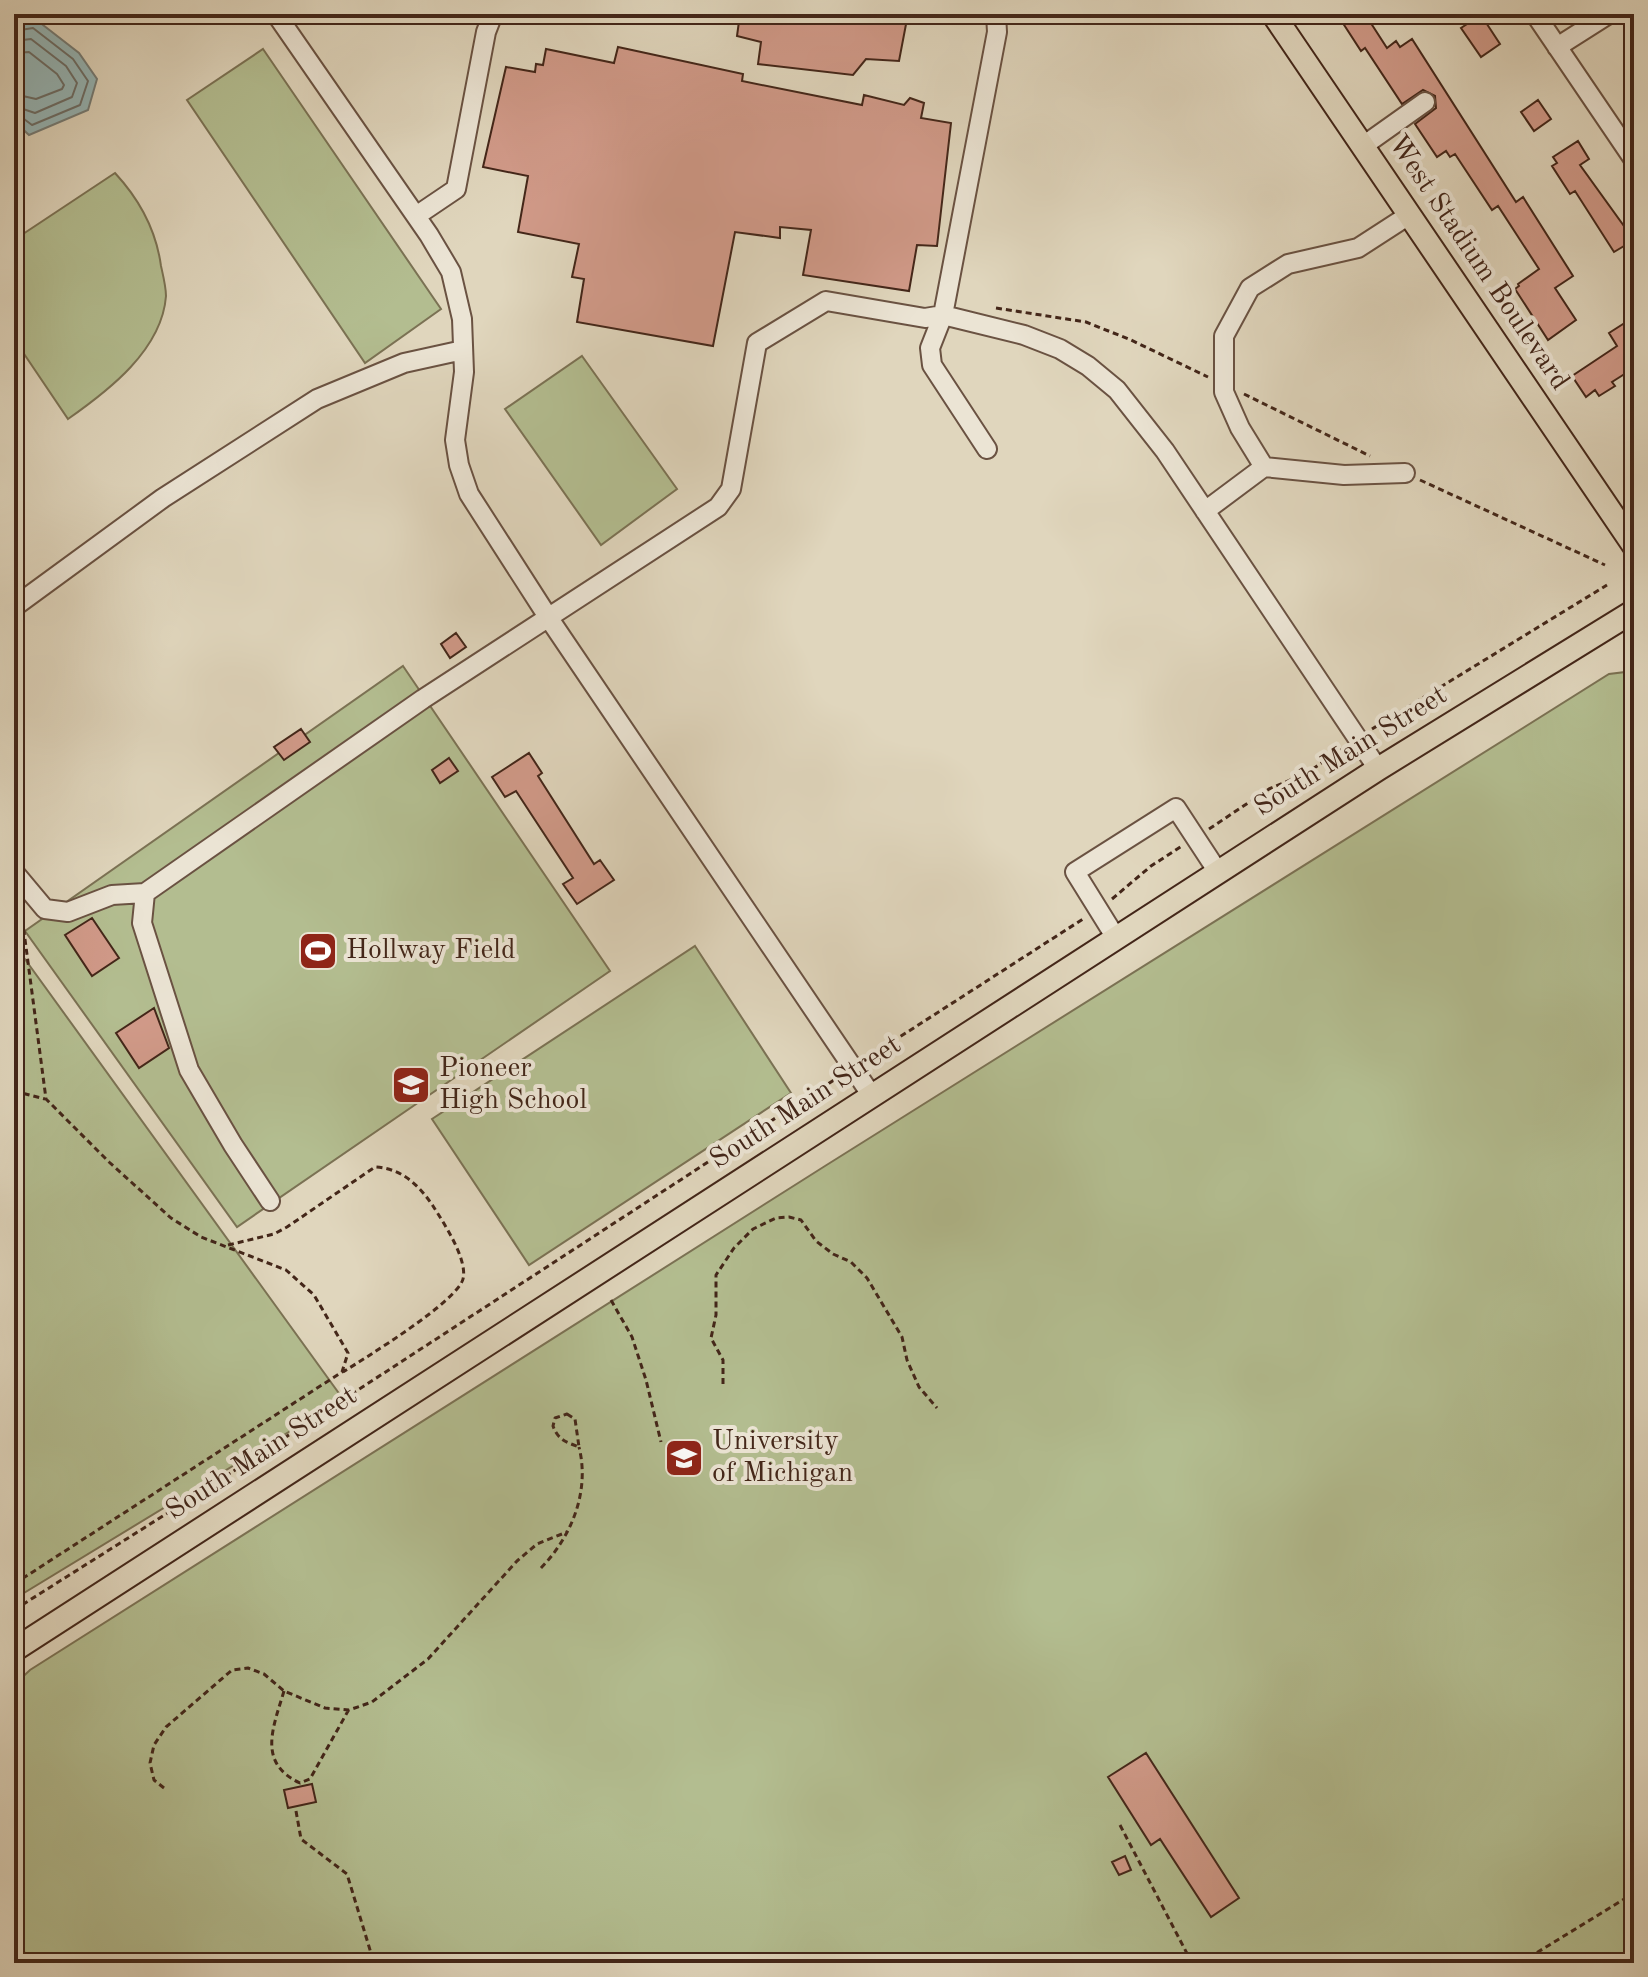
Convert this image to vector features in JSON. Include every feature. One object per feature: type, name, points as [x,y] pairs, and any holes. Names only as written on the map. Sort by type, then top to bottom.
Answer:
[{"type":"main road","name":"West Stadium Boulevard","points":[[1273,14],[1634,546]]},
{"type":"main road","name":"South Main Street","points":[[14,1650],[1378,769],[1634,611]]},
{"type":"street","points":[[277,14],[451,272],[462,319],[464,372],[455,440],[459,465],[469,494],[548,617],[872,1096]]},
{"type":"street","points":[[416,216],[456,189],[486,32],[493,14]]},
{"type":"street","points":[[987,449],[932,365],[930,348],[943,315],[996,23],[1007,14]]},
{"type":"street","points":[[1535,14],[1634,160]]},
{"type":"street","points":[[1557,47],[1609,14]]},
{"type":"street","points":[[1363,146],[1425,102]]},
{"type":"street","points":[[1264,467],[1240,428],[1224,392],[1224,336],[1250,288],[1288,264],[1358,248],[1409,215]]},
{"type":"street","points":[[14,872],[45,909],[68,912],[112,895],[145,893],[423,699],[718,507],[731,489],[757,343],[826,301],[925,318],[943,315],[1024,335],[1060,349],[1088,366],[1117,390],[1165,451],[1378,769]]},
{"type":"street","points":[[14,607],[163,498],[317,399],[404,363],[463,350]]},
{"type":"street","points":[[1205,511],[1264,467],[1344,475],[1405,473]]},
{"type":"street","points":[[1116,938],[1075,872],[1176,808],[1218,872]]},
{"type":"street","points":[[145,893],[142,923],[189,1070],[270,1201]]},
{"type":"path","points":[[988,307],[1086,322],[1131,340],[1378,459]]},
{"type":"path","points":[[1405,473],[1605,565]]},
{"type":"path","points":[[864,1059],[1098,909],[1151,866],[1269,789],[1307,773],[1607,585]]},
{"type":"path","points":[[14,913],[18,900],[28,946],[46,1099]]},
{"type":"path","points":[[14,1610],[212,1485],[835,1079]]},
{"type":"path","points":[[14,1091],[46,1099],[171,1218],[201,1237],[286,1270],[314,1295],[348,1353],[342,1372]]},
{"type":"path","points":[[14,1584],[398,1337],[443,1302],[463,1279],[459,1253],[422,1189],[386,1167],[375,1167],[298,1221],[274,1234],[224,1246]]},
{"type":"path","points":[[723,1384],[723,1360],[711,1338],[716,1315],[716,1275],[734,1248],[753,1229],[776,1218],[789,1217],[801,1220],[816,1241],[833,1254],[851,1262],[867,1278],[902,1337],[907,1360],[919,1387],[937,1408]]},
{"type":"path","points":[[611,1300],[632,1337],[661,1442]]},
{"type":"path","points":[[541,1568],[558,1551],[567,1532],[581,1497],[585,1469],[575,1419],[567,1414],[555,1418],[553,1426],[557,1436],[579,1447]]},
{"type":"path","points":[[164,1788],[154,1780],[150,1763],[154,1745],[166,1727],[232,1670],[248,1668],[264,1674],[284,1691],[325,1708],[349,1710],[372,1702],[416,1669],[457,1629],[517,1561],[537,1544],[567,1532]]},
{"type":"path","points":[[284,1691],[272,1742],[273,1760],[283,1775],[300,1783],[310,1779],[349,1710]]},
{"type":"path","points":[[296,1811],[301,1839],[347,1874],[374,1963]]},
{"type":"path","points":[[1120,1825],[1192,1963]]},
{"type":"path","points":[[1520,1963],[1634,1893]]},
{"type":"green space","points":[[263,49],[441,309],[365,363],[187,100]]},
{"type":"green space","points":[[115,173],[132,194],[151,227],[159,252],[166,296],[155,334],[144,351],[116,382],[68,419],[14,339],[14,240]]},
{"type":"green space","points":[[582,356],[677,489],[601,545],[505,409]]},
{"type":"green space","name":"Hollway Field","points":[[403,666],[610,971],[237,1227],[25,931]]},
{"type":"green space","points":[[1634,671],[1634,1963],[32,1963],[14,1937],[14,1685],[30,1670],[1609,674]]},
{"type":"green space","points":[[14,944],[343,1399],[14,1599]]},
{"type":"green space","points":[[695,946],[791,1093],[529,1265],[432,1119]]},
{"type":"water","points":[[34,18],[79,53],[97,79],[88,110],[29,135],[14,121],[14,24]]},
{"type":"building","points":[[740,14],[867,14],[907,19],[899,61],[866,59],[853,75],[758,64],[761,42],[737,36]]},
{"type":"building","points":[[1337,14],[1365,14],[1387,48],[1396,41],[1400,47],[1412,39],[1516,202],[1523,197],[1573,276],[1555,288],[1576,320],[1548,340],[1515,289],[1539,269],[1498,206],[1492,210],[1455,154],[1450,157],[1446,151],[1437,157],[1415,124],[1436,108],[1435,96],[1423,90],[1402,104],[1365,48],[1361,51]]},
{"type":"building","points":[[1481,15],[1500,44],[1481,57],[1461,28]]},
{"type":"building","points":[[618,47],[743,74],[742,81],[862,105],[864,95],[904,105],[910,98],[924,103],[921,118],[951,123],[937,246],[917,245],[909,291],[803,275],[811,230],[780,227],[780,238],[735,232],[713,346],[577,322],[584,279],[572,277],[579,244],[518,232],[528,176],[483,167],[506,67],[535,72],[536,64],[543,65],[546,49],[614,63]]},
{"type":"building","points":[[1538,100],[1551,119],[1534,131],[1521,112]]},
{"type":"building","points":[[1578,141],[1589,159],[1580,165],[1634,240],[1614,252],[1575,191],[1570,194],[1552,166],[1557,163],[1553,157]]},
{"type":"building","points":[[1634,317],[1634,368],[1612,382],[1615,386],[1599,396],[1595,390],[1586,397],[1572,376],[1617,346],[1609,333]]},
{"type":"building","points":[[456,633],[466,647],[450,658],[441,644]]},
{"type":"building","points":[[301,729],[310,742],[284,760],[274,747]]},
{"type":"building","points":[[529,753],[542,773],[538,776],[594,864],[600,860],[614,880],[577,904],[563,884],[573,878],[516,791],[505,797],[492,777]]},
{"type":"building","points":[[449,758],[458,771],[440,783],[432,770]]},
{"type":"building","points":[[92,918],[119,958],[92,976],[65,935]]},
{"type":"building","points":[[154,1008],[169,1048],[139,1068],[116,1033]]},
{"type":"building","points":[[1146,1753],[1239,1898],[1211,1917],[1160,1839],[1151,1845],[1108,1777]]},
{"type":"building","points":[[312,1784],[316,1802],[288,1808],[284,1790]]},
{"type":"building","points":[[1125,1856],[1131,1870],[1119,1875],[1112,1862]]},
{"type":"place","name":"Hollway Field","points":[[318,951]]},
{"type":"place","name":"Pioneer High School","points":[[411,1085]]},
{"type":"place","name":"University of Michigan","points":[[684,1458]]}]
